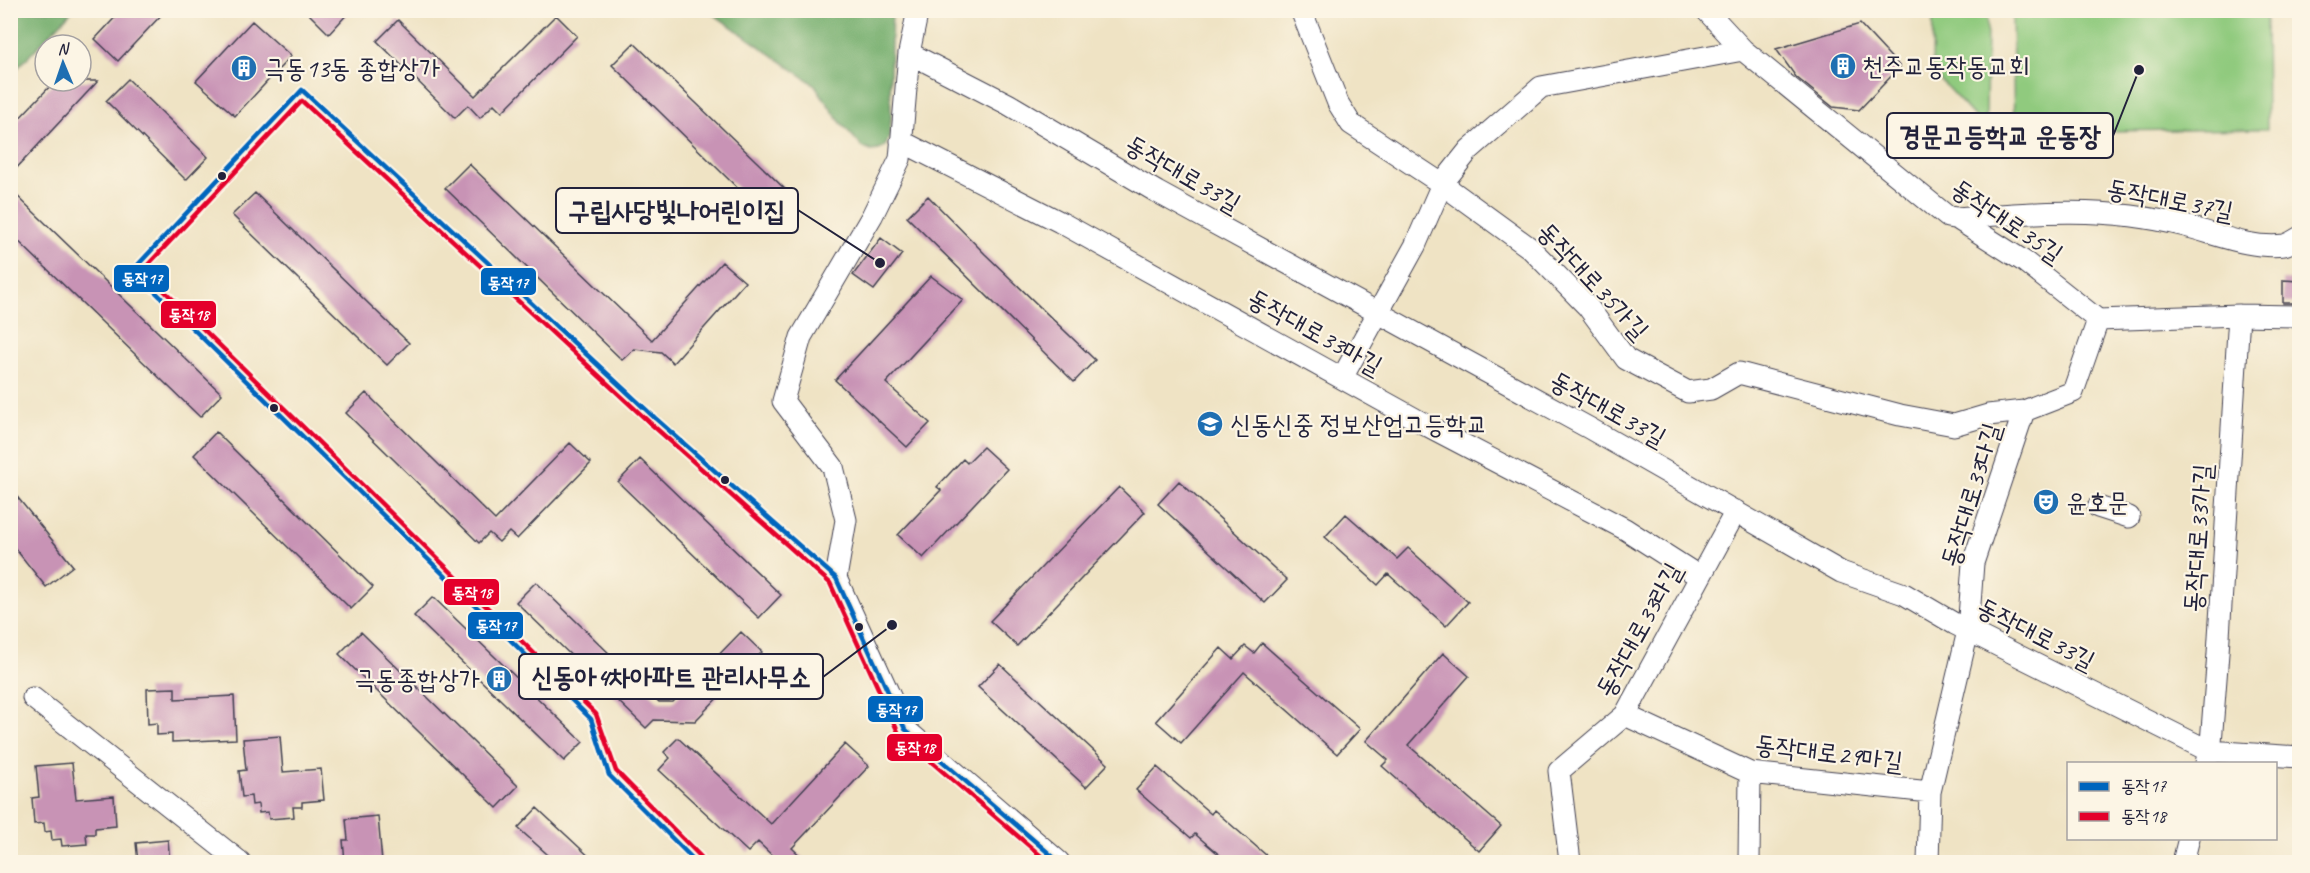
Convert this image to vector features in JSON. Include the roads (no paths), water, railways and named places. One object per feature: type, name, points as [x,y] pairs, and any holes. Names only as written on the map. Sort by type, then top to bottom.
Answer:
[{"type":"street","points":[[918,10],[909,53],[900,159],[872,216],[801,337],[783,401],[833,467],[846,520],[836,578],[905,729],[1059,862]]},
{"type":"street","name":"동작대로35가길","points":[[1301,10],[1338,103],[1352,124],[1442,184],[1530,248],[1588,307],[1626,359],[1688,392],[1711,389],[1739,373],[1900,415],[1954,425],[1988,415],[2024,411],[2073,392],[2098,320]]},
{"type":"street","name":"동작대로35길","points":[[1706,10],[1743,50],[1948,217],[1956,218],[2025,262],[2098,320]]},
{"type":"street","points":[[1342,378],[1415,246],[1442,184],[1469,150],[1541,87],[1743,50]]},
{"type":"street","name":"동작대로33길","points":[[909,53],[1008,104],[1157,192],[1588,428],[1841,572],[1904,594],[1968,631],[2208,757],[2300,757]]},
{"type":"street","name":"동작대로33마길","points":[[901,141],[1060,222],[1342,378],[1625,529],[1700,577]]},
{"type":"street","name":"동작대로37길","points":[[1956,218],[2031,212],[2110,212],[2182,225],[2244,243],[2286,245],[2300,237]]},
{"type":"street","points":[[2098,320],[2239,315],[2300,316]]},
{"type":"street","name":"동작대로33가길","points":[[2208,757],[2218,652],[2239,315]]},
{"type":"street","name":"동작대로33다길","points":[[1928,862],[1930,792],[1968,631],[1973,563],[2024,411]]},
{"type":"street","points":[[2098,507],[2129,518]]},
{"type":"street","name":"동작대로33라길","points":[[1570,862],[1559,771],[1625,715],[1736,511]]},
{"type":"street","points":[[33,698],[240,862]]},
{"type":"street","name":"동작대로29마길","points":[[1625,715],[1750,773],[1930,792]]},
{"type":"street","points":[[1749,862],[1750,773]]},
{"type":"street","points":[[2183,862],[2188,840]]},
{"type":"place","name":"천주교동작동교회","points":[[1843,66]]},
{"type":"place","name":"극동13동 종합상가","points":[[244,68]]},
{"type":"place","name":"경문고등학교 운동장","points":[[2139,70]]},
{"type":"place","name":"구립사당빛나어린이집","points":[[880,263]]},
{"type":"place","name":"신동신중 정보산업고등학교","points":[[1210,424]]},
{"type":"place","name":"윤호문","points":[[2046,502]]},
{"type":"place","name":"신동아4차아파트 관리사무소","points":[[892,625]]},
{"type":"place","name":"극동종합상가","points":[[499,679]]}]
